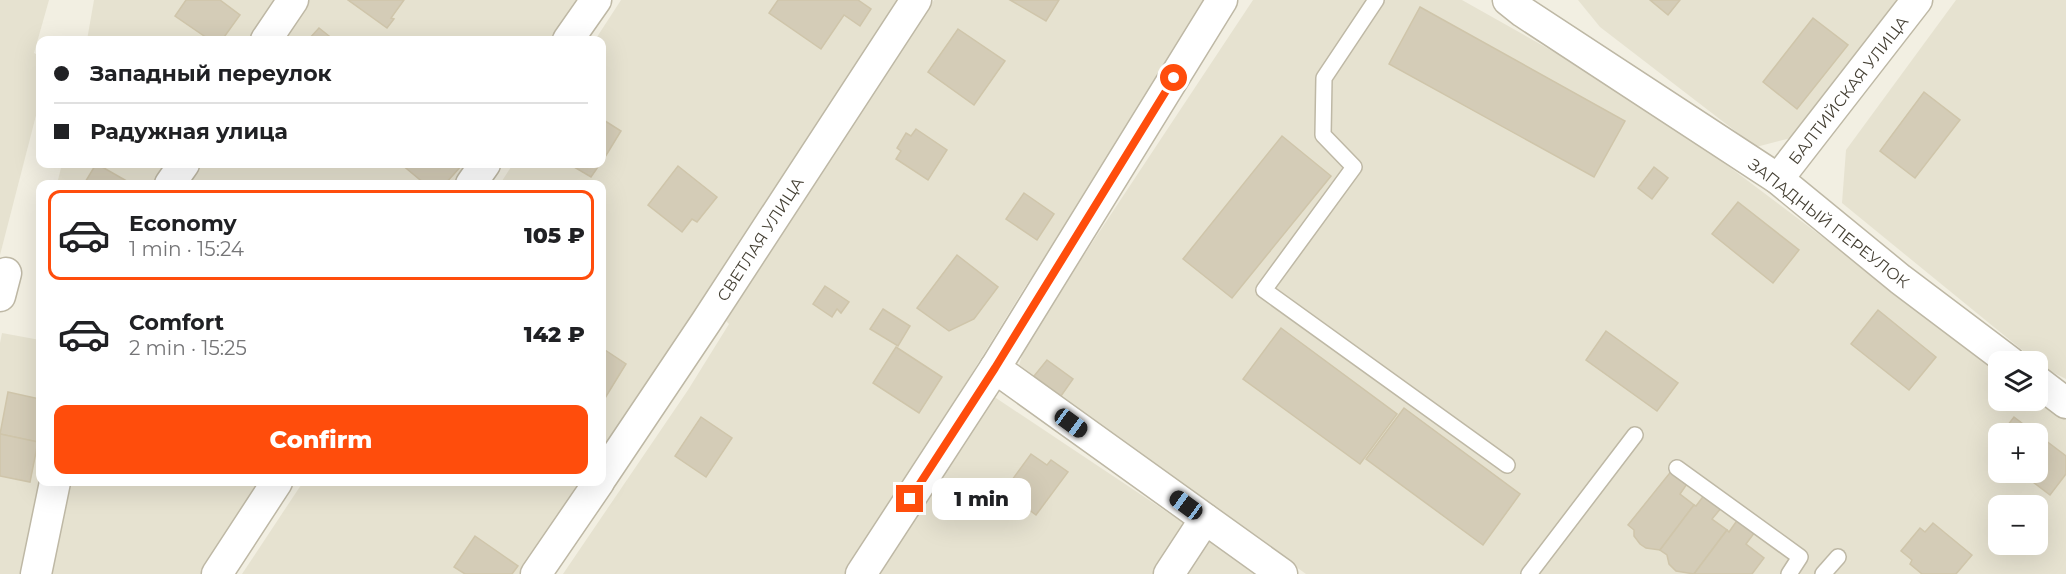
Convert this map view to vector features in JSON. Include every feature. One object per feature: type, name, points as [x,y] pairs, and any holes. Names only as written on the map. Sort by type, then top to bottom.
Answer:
[{"type":"street","points":[[269,36],[293,0]]},
{"type":"street","points":[[571,36],[596,0]]},
{"type":"street","name":"СВЕТЛАЯ УЛИЦА","points":[[606,471],[916,0]]},
{"type":"street","points":[[861,574],[995,368],[1222,0]]},
{"type":"street","name":"БАЛТИЙСКАЯ УЛИЦА","points":[[1778,179],[1917,0]]},
{"type":"street","name":"ЗАПАДНЫЙ ПЕРЕУЛОК","points":[[1521,4],[1778,179],[1900,279],[1995,351]]},
{"type":"street","points":[[995,368],[1282,574]]},
{"type":"street","points":[[2048,389],[2066,403]]},
{"type":"street","points":[[36,574],[54,486]]},
{"type":"street","points":[[217,574],[274,486]]},
{"type":"street","points":[[536,574],[595,486]]},
{"type":"street","points":[[1169,574],[1205,519]]},
{"type":"lane","points":[[1376,0],[1324,78],[1323,135],[1354,167],[1264,290],[1507,465]]},
{"type":"lane","points":[[1529,574],[1635,435]]},
{"type":"lane","points":[[1677,468],[1800,557],[1789,574]]},
{"type":"lane","points":[[1823,574],[1838,557]]},
{"type":"shaded area","points":[[0,0],[49,0],[39,36],[36,36],[34,53],[36,54],[36,116],[0,255]]},
{"type":"shaded area","points":[[94,0],[279,0],[256,36],[88,36]]},
{"type":"shaded area","points":[[306,0],[587,0],[563,36],[282,36]]},
{"type":"shaded area","points":[[621,0],[902,0],[606,451],[606,180],[503,180],[510,168],[606,168],[606,36],[598,36]]},
{"type":"shaded area","points":[[934,0],[1209,0],[845,574],[563,574],[688,390],[729,324],[726,321]]},
{"type":"shaded area","points":[[1253,0],[1462,0],[1643,102],[1988,361],[1988,411],[2048,411],[2048,406],[2066,420],[2066,574],[1306,574],[1019,366],[1025,344]]},
{"type":"shaded area","points":[[1578,0],[1901,0],[1795,137],[1756,147],[1600,27]]},
{"type":"shaded area","points":[[1956,0],[2066,0],[2066,379],[2048,370],[2048,351],[2023,351],[1842,203],[1846,150]]},
{"type":"shaded area","points":[[61,168],[170,168],[162,180],[58,180]]},
{"type":"shaded area","points":[[194,168],[477,168],[469,180],[186,180]]},
{"type":"shaded area","points":[[2,333],[36,339],[36,486],[39,486],[24,574],[0,574],[0,343]]},
{"type":"shaded area","points":[[993,396],[1188,526],[1156,574],[873,574]]},
{"type":"shaded area","points":[[68,486],[269,486],[212,574],[51,574]]},
{"type":"shaded area","points":[[300,486],[582,486],[525,574],[242,574]]},
{"type":"shaded area","points":[[1208,540],[1255,574],[1186,574]]},
{"type":"building","points":[[186,0],[220,0],[240,15],[225,36],[204,36],[175,16]]},
{"type":"building","points":[[348,0],[404,0],[387,28]]},
{"type":"building","points":[[778,0],[858,0],[871,9],[860,26],[844,15],[821,49],[769,13]]},
{"type":"building","points":[[1010,0],[1059,0],[1046,21]]},
{"type":"building","points":[[1650,0],[1680,0],[1668,15]]},
{"type":"building","points":[[1420,7],[1625,121],[1594,177],[1389,64]]},
{"type":"building","points":[[1813,18],[1848,45],[1797,109],[1763,82]]},
{"type":"building","points":[[319,28],[329,36],[312,36]]},
{"type":"building","points":[[958,29],[1005,61],[974,105],[928,72]]},
{"type":"building","points":[[1924,92],[1960,120],[1915,178],[1880,151]]},
{"type":"building","points":[[606,122],[621,131],[606,155]]},
{"type":"building","points":[[916,129],[947,150],[928,180],[896,159],[901,151],[897,148],[906,133],[911,136]]},
{"type":"building","points":[[1282,136],[1331,176],[1232,298],[1183,259]]},
{"type":"building","points":[[678,166],[717,197],[697,222],[692,219],[682,232],[648,205]]},
{"type":"building","points":[[1654,167],[1668,178],[1652,199],[1638,188]]},
{"type":"building","points":[[94,168],[104,168],[125,180],[86,180]]},
{"type":"building","points":[[406,168],[459,168],[449,180],[420,180]]},
{"type":"building","points":[[576,168],[597,168],[591,177]]},
{"type":"building","points":[[1024,193],[1054,214],[1037,240],[1006,219]]},
{"type":"building","points":[[1738,202],[1799,250],[1773,283],[1712,234]]},
{"type":"building","points":[[957,255],[998,287],[974,319],[949,331],[917,308]]},
{"type":"building","points":[[825,286],[849,302],[841,313],[837,309],[832,317],[813,304]]},
{"type":"building","points":[[883,309],[910,326],[898,346],[870,329]]},
{"type":"building","points":[[1878,310],[1936,357],[1909,390],[1851,344]]},
{"type":"building","points":[[1281,328],[1397,414],[1360,464],[1243,379]]},
{"type":"building","points":[[1606,331],[1678,383],[1657,411],[1586,360]]},
{"type":"building","points":[[896,347],[942,377],[919,413],[873,383]]},
{"type":"building","points":[[606,351],[626,364],[606,396]]},
{"type":"building","points":[[1047,360],[1073,379],[1061,396],[1034,376]]},
{"type":"building","points":[[8,392],[36,398],[36,442],[0,434]]},
{"type":"building","points":[[1404,408],[1520,494],[1483,545],[1366,459]]},
{"type":"building","points":[[701,417],[732,438],[706,477],[675,456]]},
{"type":"building","points":[[2014,417],[2022,423],[2009,423]]},
{"type":"building","points":[[0,434],[36,442],[30,482],[0,476]]},
{"type":"building","points":[[2048,442],[2066,456],[2066,474],[2050,495],[2034,483],[2048,483]]},
{"type":"building","points":[[1031,454],[1047,465],[1051,460],[1068,472],[1036,515],[1004,491]]},
{"type":"building","points":[[1673,469],[1689,481],[1680,494],[1694,505],[1660,550],[1646,548],[1640,544],[1634,536],[1634,530],[1628,525]]},
{"type":"building","points":[[1705,494],[1722,507],[1712,519],[1727,530],[1694,574],[1676,571],[1669,564],[1667,555],[1660,550]]},
{"type":"building","points":[[1738,519],[1755,532],[1746,544],[1764,558],[1752,574],[1694,574],[1727,530],[1729,532]]},
{"type":"building","points":[[1933,523],[1972,555],[1956,574],[1922,574],[1910,564],[1912,560],[1901,551],[1920,528],[1925,532]]},
{"type":"building","points":[[475,536],[518,566],[512,574],[465,574],[454,567]]},
{"type":"route","points":[[910,499],[995,368],[1174,78]]}]
